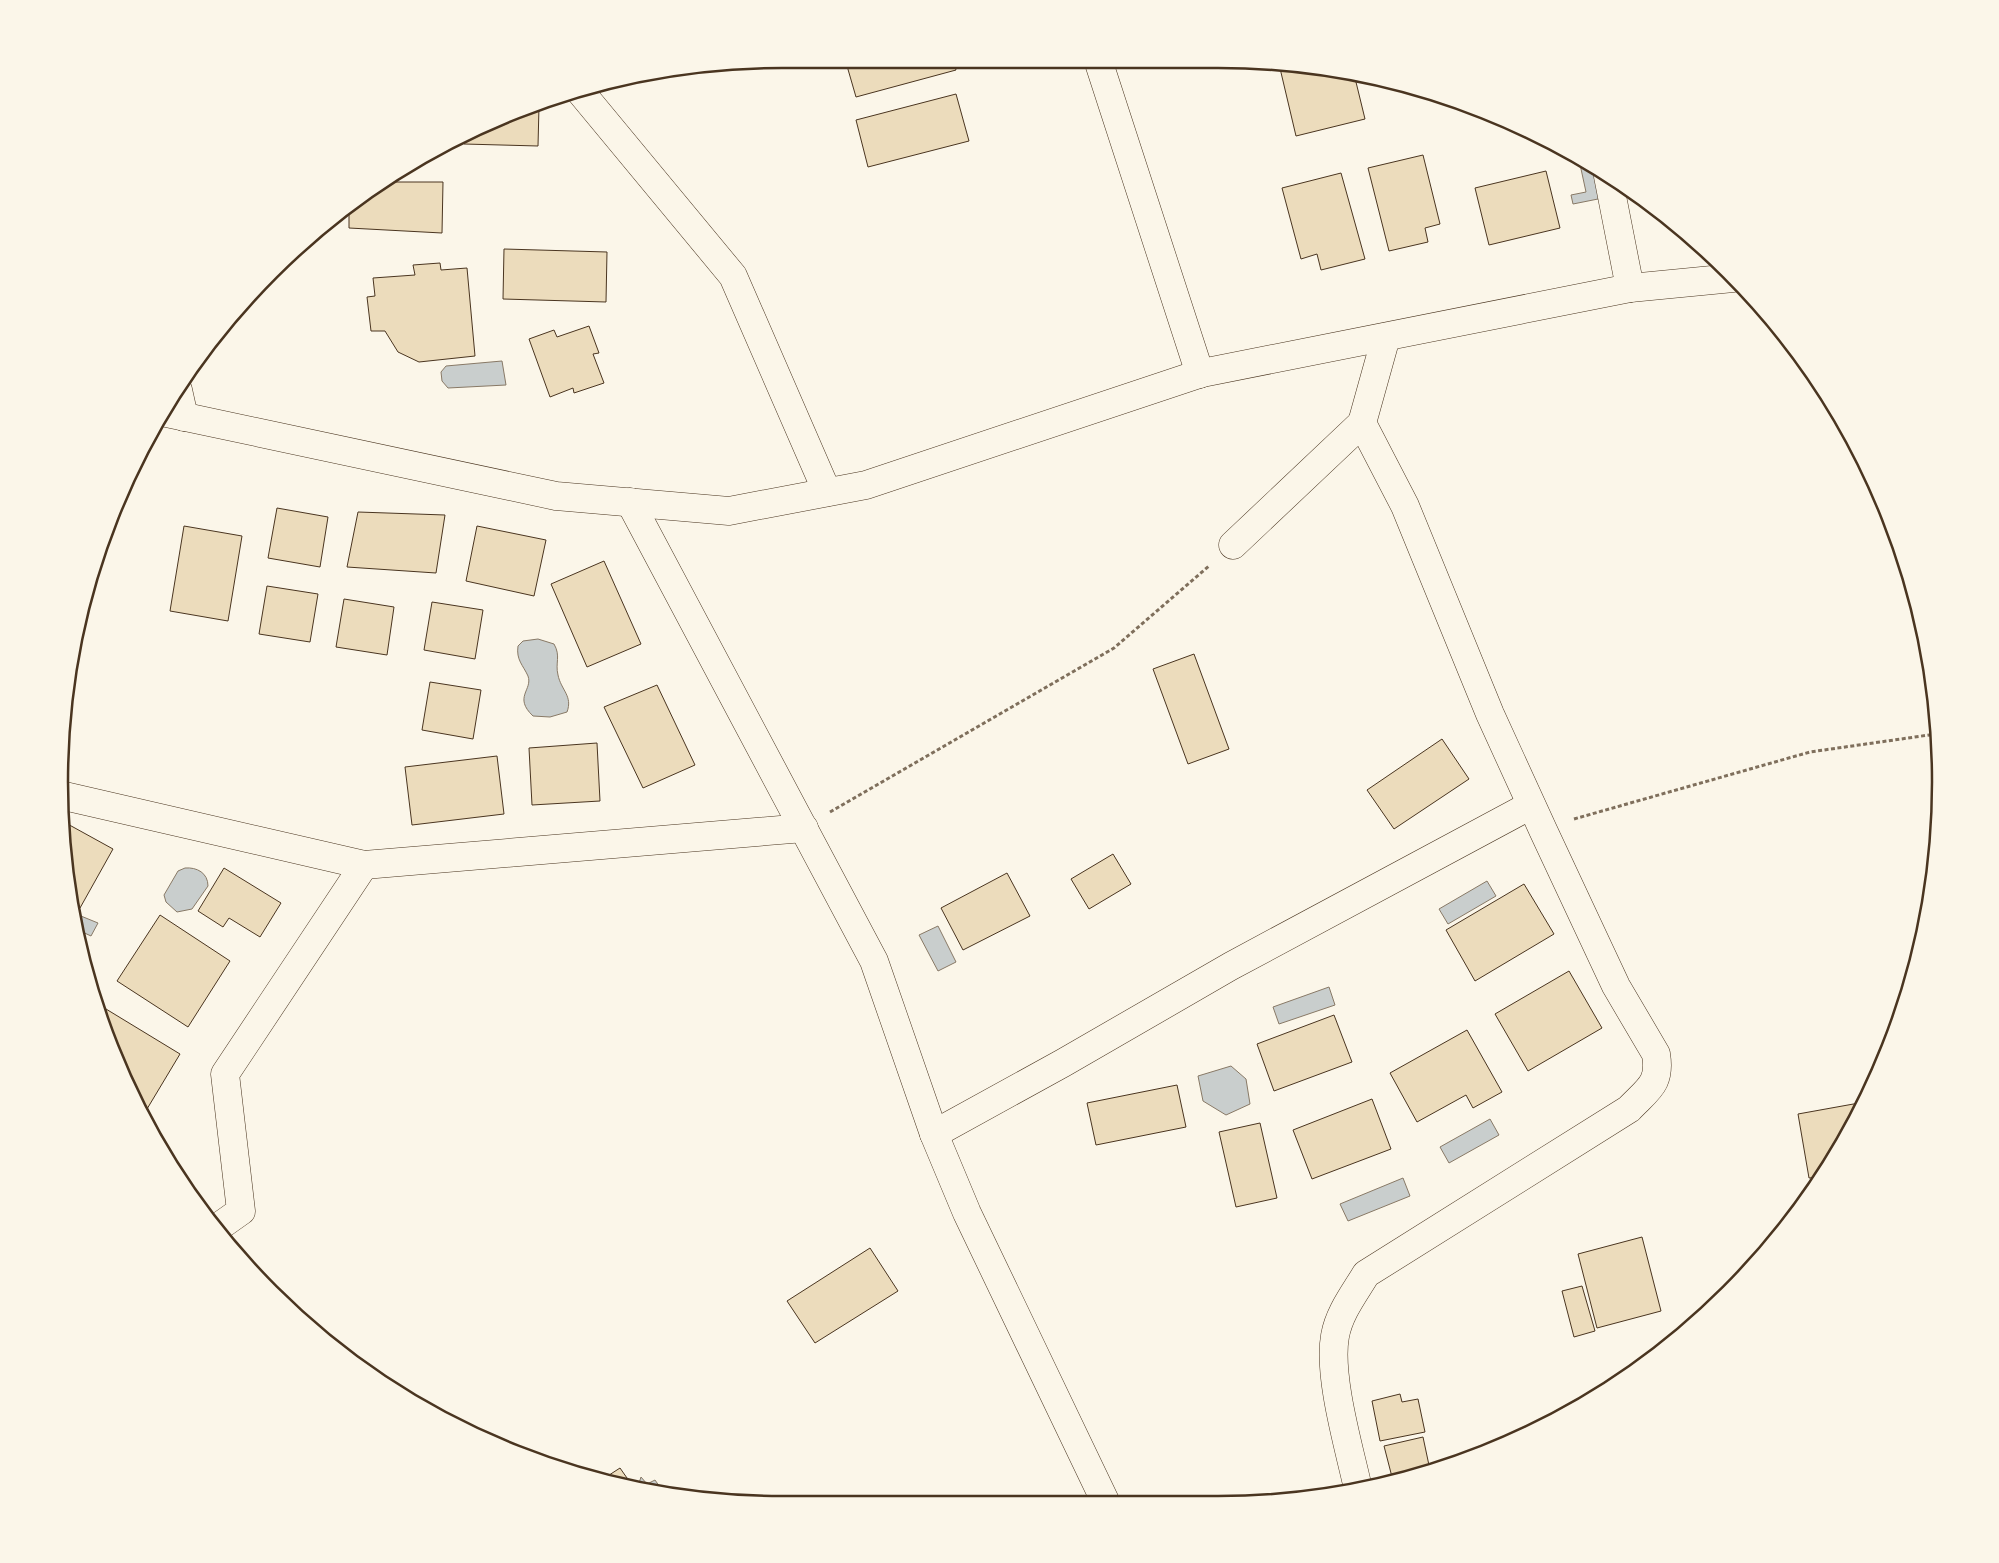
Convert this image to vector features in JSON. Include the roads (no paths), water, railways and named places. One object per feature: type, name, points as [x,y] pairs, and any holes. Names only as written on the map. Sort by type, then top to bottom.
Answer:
[{"type":"street","points":[[1101,68],[1200,374]]},
{"type":"street","points":[[584,96],[732,276],[827,492]]},
{"type":"street","points":[[1610,185],[1630,288]]},
{"type":"street","points":[[173,414],[556,496],[729,511],[866,485],[1200,374],[1630,288],[1724,279]]},
{"type":"street","points":[[1233,546],[1362,423],[1386,336]]},
{"type":"street","points":[[1357,1482],[1333,1367],[1335,1335],[1344,1309],[1366,1274],[1629,1109],[1655,1082],[1658,1064],[1656,1054],[1616,986],[1542,830],[1490,714],[1405,506],[1362,423]]},
{"type":"street","points":[[630,502],[874,961],[934,1134],[972,1222],[1103,1496]]},
{"type":"street","points":[[68,797],[364,865],[804,828]]},
{"type":"street","points":[[934,1134],[1064,1064],[1231,966],[1531,805]]},
{"type":"street","points":[[222,1224],[241,1211],[225,1074],[364,865]]}]
